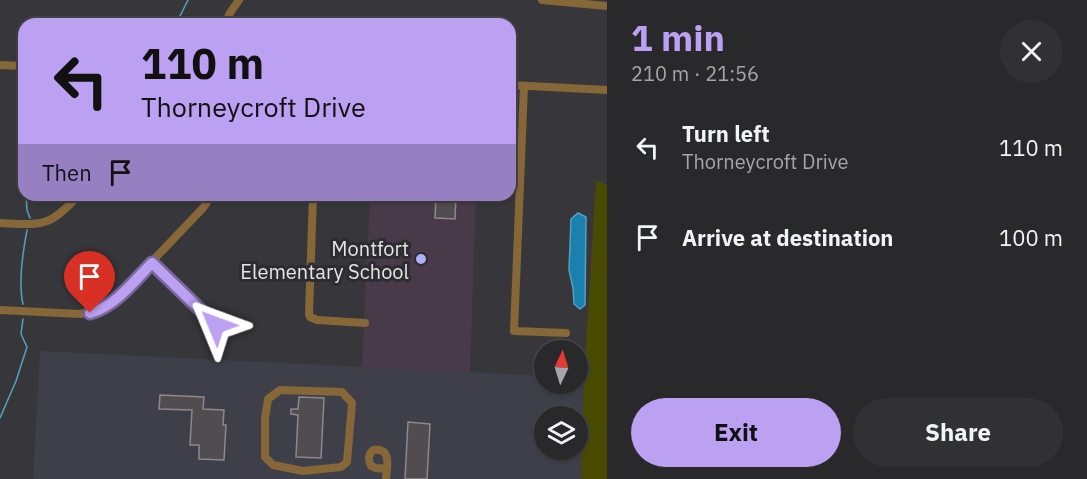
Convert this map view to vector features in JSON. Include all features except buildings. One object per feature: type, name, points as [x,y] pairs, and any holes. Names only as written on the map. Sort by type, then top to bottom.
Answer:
[{"type":"street","points":[[228,18],[239,0]]},
{"type":"street","points":[[542,0],[607,6]]},
{"type":"street","points":[[0,65],[18,67]]},
{"type":"street","points":[[516,86],[607,90]]},
{"type":"street","points":[[524,86],[514,331],[566,333]]},
{"type":"street","points":[[0,223],[44,224],[61,213],[73,201]]},
{"type":"street","points":[[0,310],[80,314],[98,310],[119,296],[208,201]]},
{"type":"street","points":[[313,201],[308,312],[310,318],[365,323]]},
{"type":"street","points":[[152,263],[216,325]]},
{"type":"street","points":[[280,390],[342,392],[352,403],[348,462],[341,467],[303,475],[273,465],[265,457],[265,419],[268,399],[280,390]]},
{"type":"street","points":[[386,479],[387,469]]},
{"type":"shaded area","points":[[596,180],[607,185],[607,479],[581,479],[582,460],[588,460],[588,406],[583,406],[584,394],[588,394],[586,340]]},
{"type":"shaded area","name":"Montfort Elementary School","points":[[370,201],[476,201],[470,372],[362,367]]},
{"type":"shaded area","points":[[40,351],[534,376],[534,394],[584,394],[583,406],[534,406],[534,460],[582,460],[581,479],[33,479]]},
{"type":"water","points":[[578,213],[586,217],[585,305],[580,309],[574,304],[569,270],[571,219]]},
{"type":"waterway","points":[[179,18],[188,0]]},
{"type":"waterway","points":[[26,201],[30,218]]},
{"type":"waterway","points":[[23,304],[21,277],[27,230]]},
{"type":"waterway","points":[[0,418],[16,381],[27,347],[21,334],[23,319]]},
{"type":"place","name":"Montfort Elementary School","points":[[421,259]]},
{"type":"route","points":[[90,313],[113,301],[152,263],[216,325]]}]
